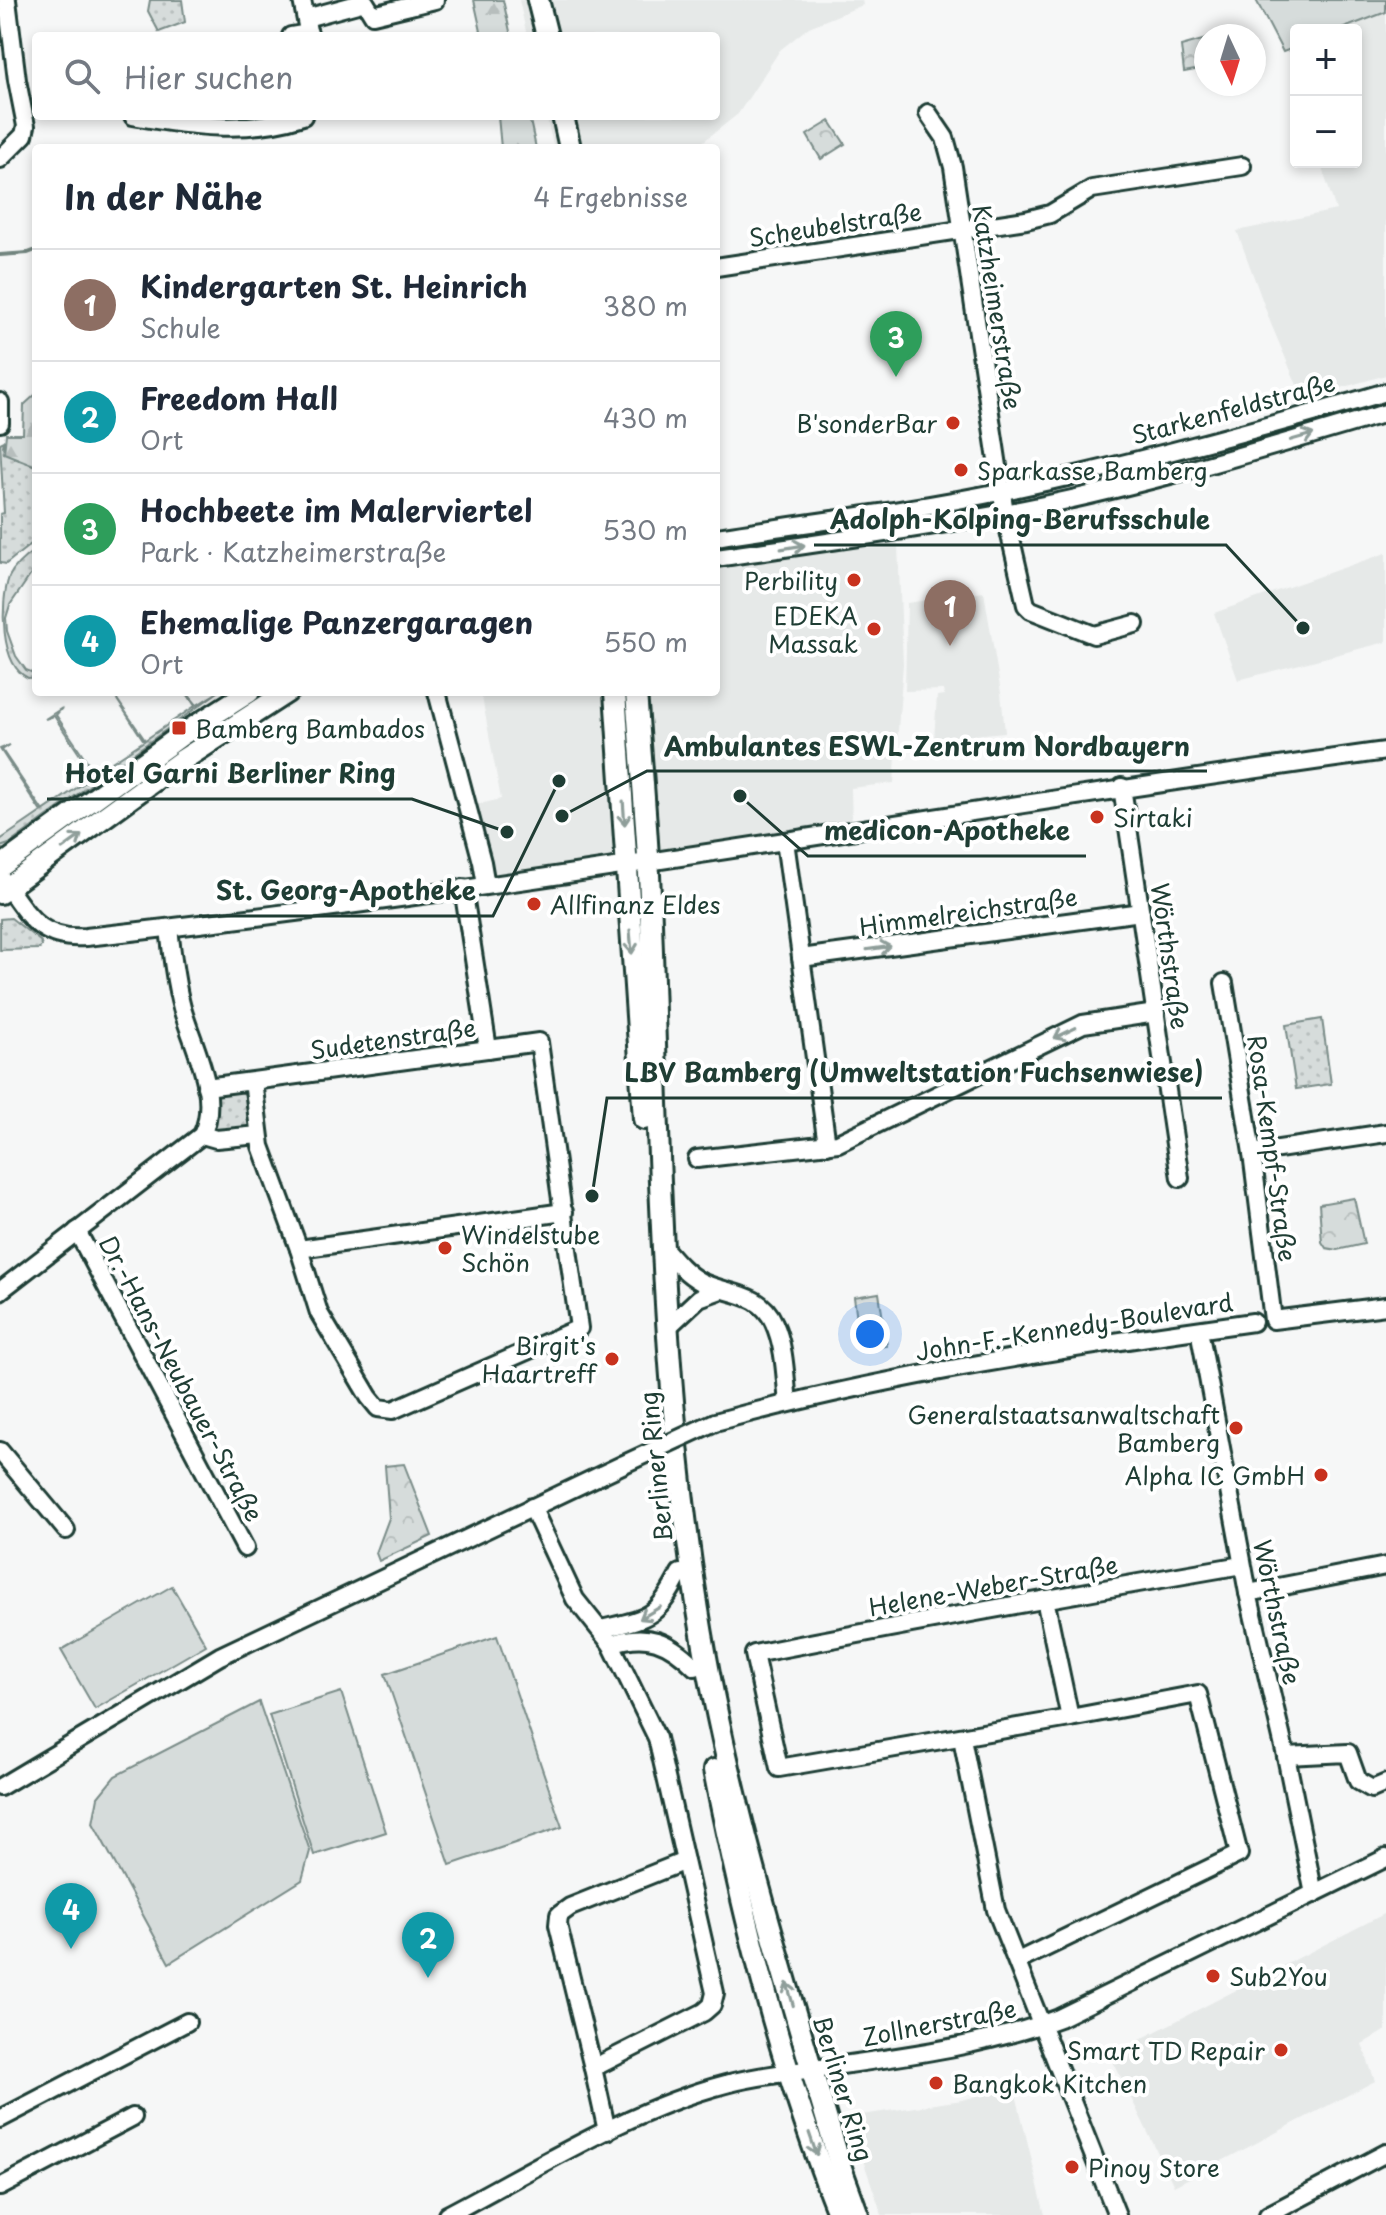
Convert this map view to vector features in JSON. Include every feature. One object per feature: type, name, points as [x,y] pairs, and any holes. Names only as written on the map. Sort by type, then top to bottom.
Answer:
[{"type":"main road","points":[[525,0],[533,32]]},
{"type":"main road","points":[[538,0],[546,32]]},
{"type":"main road","points":[[552,120],[556,144]]},
{"type":"main road","points":[[564,120],[569,144]]},
{"type":"main road","points":[[0,867],[187,731],[243,696]]},
{"type":"main road","points":[[3,885],[281,696]]},
{"type":"main road","name":"Berliner Ring","points":[[615,696],[666,1462],[680,1573],[729,1842],[790,2072],[839,2215]]},
{"type":"main road","name":"Berliner Ring","points":[[636,696],[648,861],[668,1327],[686,1530],[726,1766],[747,1848],[842,2171],[858,2215]]},
{"type":"main road","points":[[187,731],[199,749]]},
{"type":"street","points":[[0,159],[24,135],[26,126],[7,0]]},
{"type":"street","points":[[302,0],[308,29],[365,2],[373,15],[435,0]]},
{"type":"street","points":[[17,80],[32,85]]},
{"type":"street","name":"Katzheimerstraße","points":[[928,113],[949,149],[1005,513],[1026,605],[1031,610],[1094,635],[1135,624]]},
{"type":"street","points":[[166,120],[232,128],[286,120]]},
{"type":"street","name":"Scheubelstraße","points":[[720,266],[1026,220],[1050,214],[1092,189],[1242,166]]},
{"type":"street","name":"Starkenfeldstraße","points":[[720,536],[1002,492],[1100,470],[1386,392]]},
{"type":"street","points":[[0,402],[0,423]]},
{"type":"street","name":"Starkenfeldstraße","points":[[720,557],[1005,513],[1227,460],[1386,413]]},
{"type":"street","points":[[438,696],[477,839],[486,885]]},
{"type":"street","points":[[3,885],[35,923],[54,936],[86,937],[627,865],[1122,787],[1386,751]]},
{"type":"street","name":"Wörthstraße","points":[[1122,787],[1180,1178]]},
{"type":"street","points":[[785,841],[827,1145]]},
{"type":"street","points":[[463,888],[488,1049]]},
{"type":"street","name":"Himmelreichstraße","points":[[801,958],[1141,912]]},
{"type":"street","points":[[0,1291],[202,1135],[208,1115],[206,1087],[182,1006],[169,928]]},
{"type":"street","name":"Rosa-Kempf-Straße","points":[[1224,983],[1252,1153],[1273,1320],[1386,1306]]},
{"type":"street","points":[[697,1159],[827,1145],[852,1138],[1083,1024],[1156,1013]]},
{"type":"street","name":"Sudetenstraße","points":[[206,1087],[539,1042],[564,1212]]},
{"type":"street","points":[[253,1081],[261,1146],[327,1329],[374,1404],[386,1411],[579,1328],[564,1212],[299,1249]]},
{"type":"street","points":[[1252,1153],[1386,1133]]},
{"type":"street","points":[[202,1135],[216,1139],[259,1135]]},
{"type":"street","name":"Dr.-Hans-Neubauer-Straße","points":[[77,1231],[245,1548]]},
{"type":"street","points":[[664,1248],[698,1280],[721,1290],[739,1292],[762,1304],[773,1319],[780,1340],[788,1403]]},
{"type":"street","points":[[668,1327],[699,1298],[721,1290]]},
{"type":"street","name":"John-F.-Kennedy-Boulevard","points":[[0,1787],[220,1656],[715,1422],[950,1367],[1253,1322]]},
{"type":"street","name":"Wörthstraße","points":[[1201,1340],[1242,1565],[1314,1894]]},
{"type":"street","points":[[0,1451],[66,1530]]},
{"type":"street","points":[[532,1507],[575,1599],[611,1644],[657,1738],[715,1993],[712,2005],[704,2012],[593,2068]]},
{"type":"street","name":"Helene-Weber-Straße","points":[[962,1738],[779,1768],[754,1654],[1242,1565]]},
{"type":"street","points":[[1248,1593],[1386,1566]]},
{"type":"street","points":[[601,1629],[642,1620],[656,1612],[668,1598],[680,1573]]},
{"type":"street","points":[[1045,1599],[1070,1718]]},
{"type":"street","points":[[611,1644],[644,1637],[677,1652],[695,1667]]},
{"type":"street","points":[[1018,1961],[1239,1854],[1198,1694],[962,1738],[996,1910],[1117,2215]]},
{"type":"street","points":[[1286,1756],[1348,1753],[1358,1781],[1372,1789],[1386,1783]]},
{"type":"street","name":"Zollnerstraße","points":[[447,2215],[607,2131],[668,2102],[698,2092],[790,2072],[962,2046],[1042,2025],[1386,1858]]},
{"type":"street","points":[[607,2131],[558,1925],[559,1915],[570,1907],[685,1861]]},
{"type":"street","points":[[0,2119],[187,2022]]},
{"type":"street","points":[[0,2187],[133,2117]]},
{"type":"street","points":[[1268,2215],[1386,2153]]},
{"type":"shaded area","points":[[519,0],[862,0],[863,5],[809,27],[780,50],[738,114],[700,144],[553,144],[547,120],[720,120],[720,32],[526,32]]},
{"type":"shaded area","points":[[1386,12],[1386,375],[1303,399],[1237,231],[1336,210],[1322,168],[1362,168],[1362,24],[1355,24]]},
{"type":"shaded area","points":[[897,522],[903,664],[894,783],[851,788],[852,828],[487,881],[471,806],[501,799],[482,696],[720,696],[720,532]]},
{"type":"shaded area","points":[[1386,553],[1386,642],[1238,680],[1214,613]]},
{"type":"shaded area","points":[[984,592],[1005,732],[934,739],[937,696],[944,695],[943,690],[905,691],[907,603]]},
{"type":"shaded area","points":[[1386,1913],[1386,2030],[1362,2044],[1375,2081],[1174,2186],[1110,2055]]},
{"type":"shaded area","points":[[1014,2086],[1045,2215],[882,2215],[848,2117],[962,2100]]},
{"type":"green space","points":[[150,0],[182,0],[185,22],[159,32],[148,11]]},
{"type":"green space","points":[[474,0],[503,0],[510,32],[481,32]]},
{"type":"green space","points":[[1256,0],[1386,0],[1386,12],[1355,24],[1290,24],[1290,49],[1283,52]]},
{"type":"green space","points":[[1194,42],[1194,70],[1184,72],[1181,46]]},
{"type":"green space","points":[[498,120],[530,120],[535,144],[501,144]]},
{"type":"green space","points":[[830,121],[845,144],[821,159],[807,135]]},
{"type":"green space","points":[[32,398],[32,464],[4,453],[6,434],[23,434],[24,405]]},
{"type":"green space","points":[[4,441],[3,446],[16,459],[32,465],[32,543],[6,564],[0,563],[0,514],[4,513],[0,443]]},
{"type":"green space","points":[[32,552],[32,573],[10,605],[6,618],[16,656],[26,670],[32,672],[32,678],[28,678],[12,660],[7,647],[4,617],[9,577]]},
{"type":"green space","points":[[115,696],[145,740],[195,706],[189,696],[197,705],[212,696],[9,844],[0,847],[0,840],[41,812],[0,749],[10,745],[2,750],[43,811],[94,776],[54,716],[45,719],[62,708],[56,715],[95,773],[144,741]]},
{"type":"green space","points":[[11,918],[40,941],[42,945],[39,949],[0,950],[0,919]]},
{"type":"green space","points":[[1322,1019],[1331,1084],[1296,1089],[1286,1025]]},
{"type":"green space","points":[[239,1091],[248,1096],[252,1129],[219,1134],[214,1130],[217,1095]]},
{"type":"green space","points":[[1354,1198],[1364,1244],[1337,1250],[1326,1248],[1322,1242],[1319,1204]]},
{"type":"green space","points":[[879,1293],[887,1346],[861,1349],[854,1297]]},
{"type":"green space","points":[[404,1464],[432,1536],[379,1561],[376,1553],[389,1518],[385,1466]]},
{"type":"green space","points":[[172,1586],[206,1645],[95,1709],[61,1650]]},
{"type":"green space","points":[[497,1636],[562,1827],[450,1865],[385,1674]]},
{"type":"green space","points":[[341,1692],[386,1832],[314,1855],[269,1715]]},
{"type":"green space","points":[[259,1702],[310,1851],[302,1880],[169,1963],[93,1823],[98,1797],[115,1776]]},
{"type":"waterway","points":[[0,255],[32,252]]},
{"type":"place","name":"Hochbeete im Malerviertel","points":[[896,377]]},
{"type":"place","name":"B'sonderBar","points":[[953,423]]},
{"type":"place","name":"Sparkasse Bamberg","points":[[961,470]]},
{"type":"place","name":"Perbility","points":[[854,580]]},
{"type":"place","name":"Adolph-Kolping-Berufsschule","points":[[1303,628]]},
{"type":"place","name":"EDEKA Massak","points":[[874,629]]},
{"type":"place","name":"Kindergarten St. Heinrich","points":[[950,646]]},
{"type":"place","name":"Bamberg Bambados","points":[[179,728]]},
{"type":"place","name":"St. Georg-Apotheke","points":[[559,781]]},
{"type":"place","name":"medicon-Apotheke","points":[[740,796]]},
{"type":"place","name":"Ambulantes ESWL-Zentrum Nordbayern","points":[[562,816]]},
{"type":"place","name":"Sirtaki","points":[[1097,817]]},
{"type":"place","name":"Hotel Garni Berliner Ring","points":[[507,832]]},
{"type":"place","name":"Allfinanz Eldes","points":[[534,904]]},
{"type":"place","name":"LBV Bamberg (Umweltstation Fuchsenwiese)","points":[[592,1196]]},
{"type":"place","name":"Windelstube Schön","points":[[445,1248]]},
{"type":"place","name":"Birgit's Haartreff","points":[[612,1359]]},
{"type":"place","name":"Generalstaatsanwaltschaft Bamberg","points":[[1236,1428]]},
{"type":"place","name":"Alpha IC GmbH","points":[[1321,1475]]},
{"type":"place","name":"Ehemalige Panzergaragen","points":[[71,1949]]},
{"type":"place","name":"Sub2You","points":[[1213,1976]]},
{"type":"place","name":"Freedom Hall","points":[[428,1978]]},
{"type":"place","name":"Smart TD Repair","points":[[1281,2050]]},
{"type":"place","name":"Bangkok Kitchen","points":[[936,2083]]},
{"type":"place","name":"Pinoy Store","points":[[1072,2167]]}]
